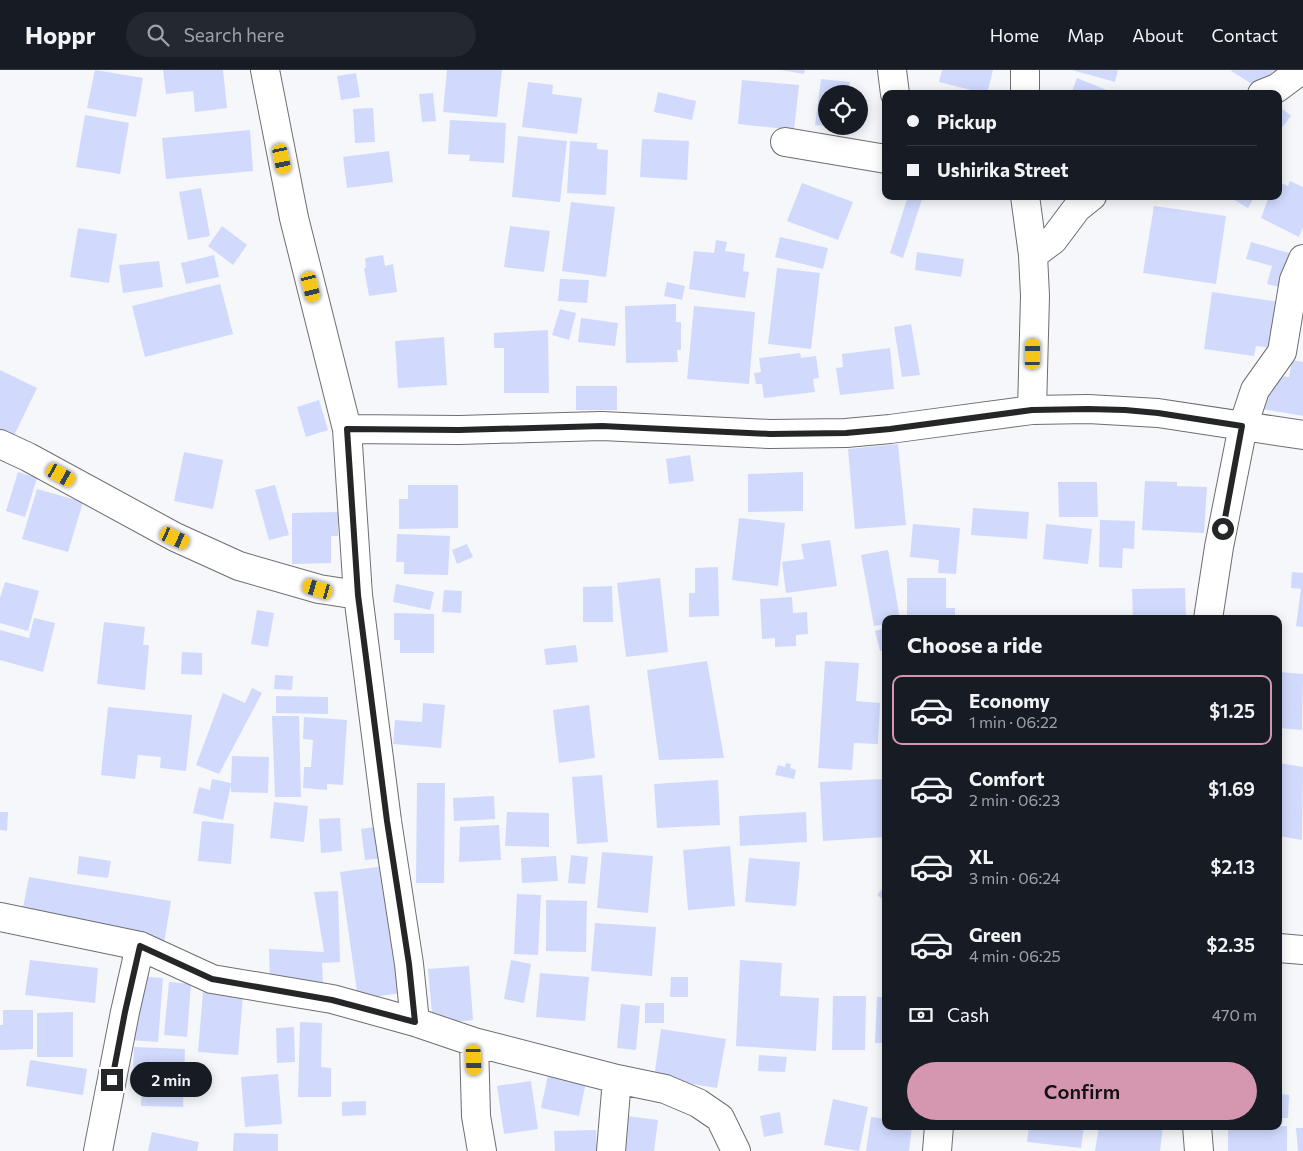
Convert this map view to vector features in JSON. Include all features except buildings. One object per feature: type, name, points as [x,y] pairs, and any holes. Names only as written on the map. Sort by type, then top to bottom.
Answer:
[{"type":"street","points":[[265,70],[294,218],[347,429],[358,595],[387,821],[409,964],[415,1022]]},
{"type":"street","points":[[892,70],[894,90]]},
{"type":"street","points":[[1025,90],[1026,70]]},
{"type":"street","points":[[1272,90],[1301,70]]},
{"type":"street","points":[[785,142],[882,158]]},
{"type":"street","points":[[1026,200],[1033,255],[1035,296],[1032,410]]},
{"type":"street","points":[[1033,255],[1053,240],[1077,208],[1087,200]]},
{"type":"street","points":[[1209,615],[1219,547],[1242,426],[1255,390],[1282,352],[1294,280],[1303,259]]},
{"type":"street","points":[[347,429],[459,430],[602,426],[770,434],[846,433],[1032,410],[1125,410],[1203,419],[1303,434]]},
{"type":"street","points":[[0,444],[28,457],[175,538],[239,566],[318,589],[358,595]]},
{"type":"street","points":[[0,917],[140,946],[212,979],[332,1000],[415,1022],[474,1042],[617,1079],[665,1089],[698,1103],[720,1118],[736,1151]]},
{"type":"street","points":[[98,1151],[140,946]]},
{"type":"street","points":[[1282,948],[1303,950]]},
{"type":"street","points":[[474,1042],[476,1116],[482,1151]]},
{"type":"street","points":[[611,1151],[617,1079]]},
{"type":"street","points":[[937,1151],[939,1130]]},
{"type":"street","points":[[1196,1130],[1199,1151]]},
{"type":"route","points":[[112,1080],[140,946],[212,979],[332,1000],[415,1022],[409,964],[387,821],[358,595],[347,429],[459,430],[602,426],[803,434],[890,429],[1032,410],[1088,409],[1158,413],[1242,426],[1223,529]]}]
